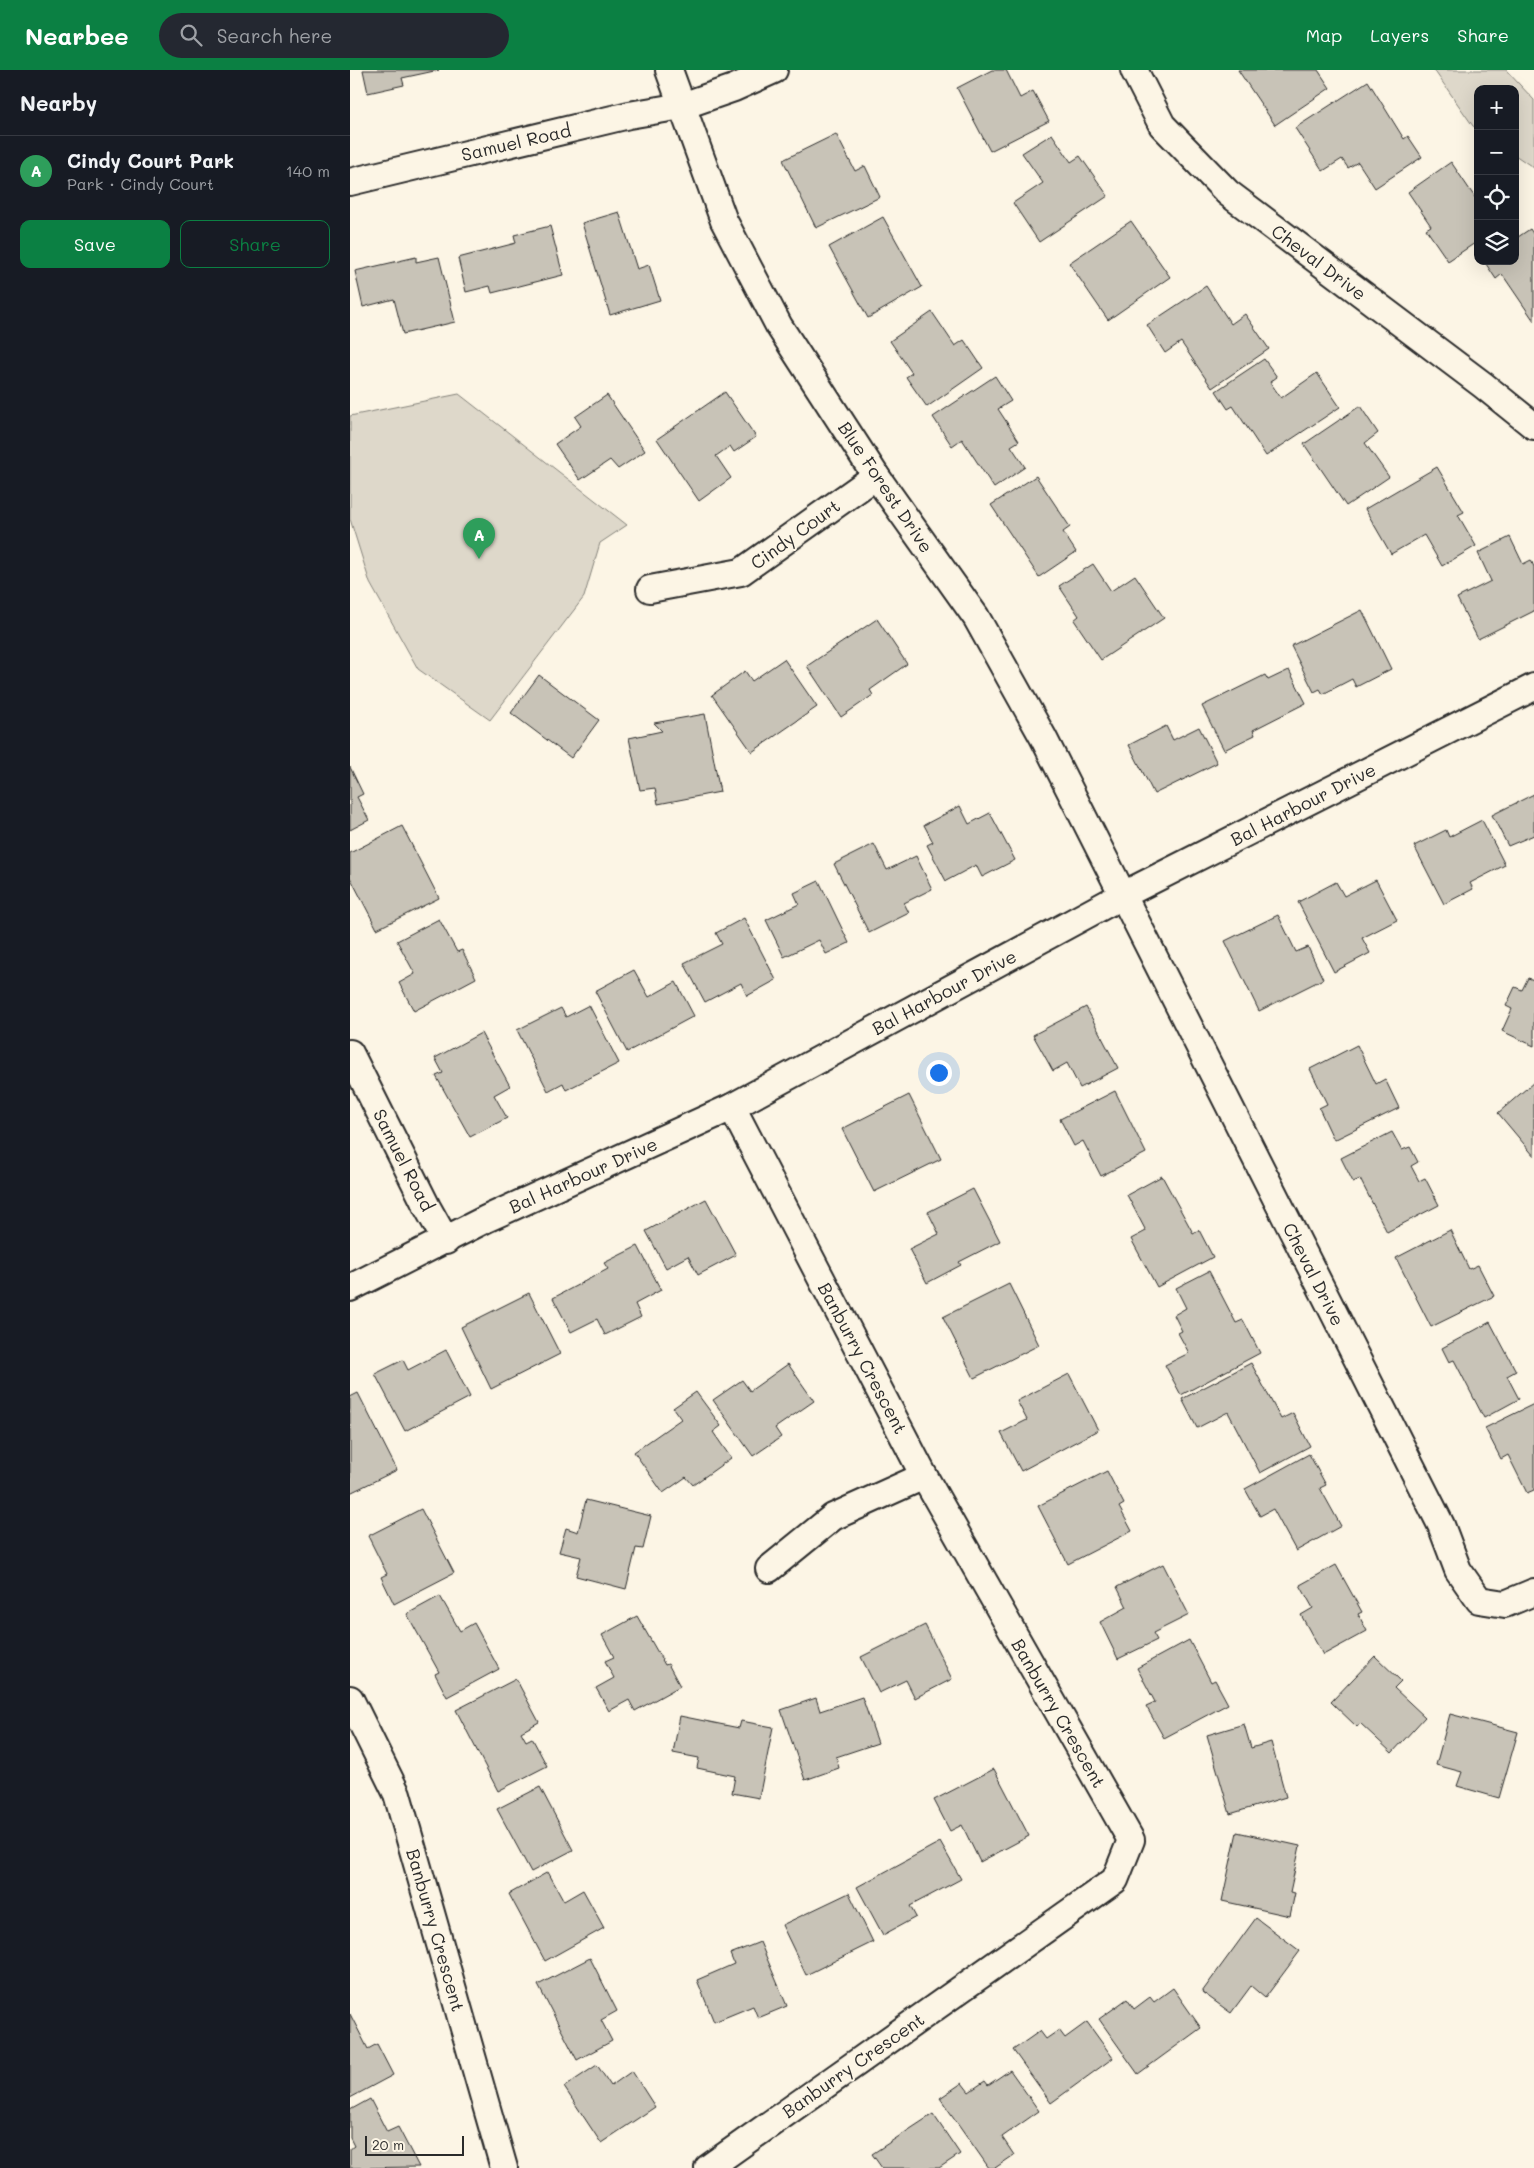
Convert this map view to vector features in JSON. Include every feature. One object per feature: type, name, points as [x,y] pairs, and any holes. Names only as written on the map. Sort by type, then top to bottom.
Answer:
[{"type":"street","name":"Blue Forest Drive","points":[[669,70],[724,221],[775,318],[876,476],[976,617],[1043,738],[1123,895]]},
{"type":"street","points":[[682,106],[734,88],[774,70]]},
{"type":"street","name":"Cheval Drive","points":[[1134,70],[1162,125],[1228,193],[1483,385],[1534,426]]},
{"type":"street","name":"Samuel Road","points":[[350,182],[629,115],[682,106]]},
{"type":"street","name":"Cindy Court","points":[[650,589],[741,572],[876,476]]},
{"type":"street","name":"Bal Harbour Drive","points":[[350,1288],[486,1220],[732,1107],[1123,895],[1534,687]]},
{"type":"street","name":"Cheval Drive","points":[[1123,895],[1441,1525],[1458,1570],[1479,1600],[1505,1604],[1534,1592]]},
{"type":"street","name":"Samuel Road","points":[[350,1053],[426,1206],[446,1240]]},
{"type":"street","name":"Banburry Crescent","points":[[708,2168],[1115,1880],[1131,1840],[924,1476],[732,1107]]},
{"type":"street","points":[[769,1568],[833,1517],[924,1476]]},
{"type":"street","name":"Banburry Crescent","points":[[350,1699],[397,1794],[504,2168]]},
{"type":"shaded area","points":[[1434,70],[1506,70],[1534,100],[1534,168],[1519,158],[1519,85],[1474,85],[1473,126]]},
{"type":"shaded area","points":[[459,394],[627,525],[600,543],[584,597],[490,720],[418,669],[370,583],[350,519],[350,416]]},
{"type":"building","points":[[363,70],[439,70],[402,78],[404,85],[368,93]]},
{"type":"building","points":[[992,70],[1006,70],[1020,98],[1033,91],[1049,121],[990,151],[957,88]]},
{"type":"building","points":[[1238,70],[1318,70],[1330,88],[1275,125]]},
{"type":"building","points":[[1368,81],[1404,139],[1408,136],[1422,157],[1375,188],[1358,162],[1348,168],[1342,159],[1323,171],[1295,128]]},
{"type":"building","points":[[836,134],[855,171],[865,166],[880,197],[816,228],[783,160]]},
{"type":"building","points":[[1052,134],[1071,162],[1080,156],[1108,196],[1039,242],[1013,203],[1043,183],[1022,153]]},
{"type":"building","points":[[1451,162],[1474,196],[1474,244],[1448,261],[1426,229],[1431,226],[1408,192]]},
{"type":"building","points":[[619,212],[637,269],[649,265],[660,300],[610,315],[582,223]]},
{"type":"building","points":[[883,217],[922,287],[868,318],[829,247]]},
{"type":"building","points":[[1131,221],[1170,277],[1108,320],[1069,263]]},
{"type":"building","points":[[550,226],[563,275],[492,293],[490,286],[466,292],[458,258],[516,243],[514,235]]},
{"type":"building","points":[[1530,229],[1534,235],[1534,321],[1502,274],[1496,279],[1487,265],[1519,265],[1519,236]]},
{"type":"building","points":[[416,257],[416,262],[439,257],[455,322],[403,334],[394,299],[363,307],[355,271]]},
{"type":"building","points":[[1206,286],[1231,324],[1245,314],[1269,349],[1212,388],[1181,342],[1165,353],[1147,325]]},
{"type":"building","points":[[932,312],[955,346],[964,340],[983,368],[927,407],[906,377],[912,373],[890,341]]},
{"type":"building","points":[[1264,359],[1277,377],[1270,382],[1281,398],[1317,373],[1340,407],[1266,456],[1233,406],[1228,409],[1216,391]]},
{"type":"building","points":[[995,376],[1011,401],[998,409],[1019,441],[1011,446],[1025,467],[994,488],[962,439],[952,446],[933,417]]},
{"type":"building","points":[[725,392],[756,437],[734,452],[730,446],[716,456],[731,478],[699,501],[657,439]]},
{"type":"building","points":[[607,395],[645,451],[618,469],[610,460],[580,480],[555,444],[581,426],[575,417]]},
{"type":"building","points":[[1360,406],[1378,433],[1365,443],[1389,477],[1346,506],[1304,444]]},
{"type":"building","points":[[1437,467],[1464,512],[1458,515],[1476,546],[1442,566],[1424,535],[1391,554],[1365,509]]},
{"type":"building","points":[[1036,476],[1070,527],[1063,532],[1076,552],[1039,577],[991,505]]},
{"type":"building","points":[[1510,537],[1523,564],[1531,560],[1534,567],[1534,611],[1478,639],[1457,598],[1491,581],[1478,553]]},
{"type":"building","points":[[1093,564],[1111,591],[1135,575],[1164,618],[1101,660],[1074,620],[1079,616],[1059,586]]},
{"type":"building","points":[[1362,610],[1391,669],[1356,687],[1352,679],[1323,694],[1320,689],[1314,692],[1291,646]]},
{"type":"building","points":[[877,619],[907,664],[870,690],[873,695],[841,717],[807,666]]},
{"type":"building","points":[[784,659],[817,707],[752,752],[712,695],[745,671],[752,681]]},
{"type":"building","points":[[1289,670],[1306,703],[1253,730],[1255,735],[1224,750],[1202,706],[1265,675],[1268,680]]},
{"type":"building","points":[[539,675],[599,720],[571,758],[511,713]]},
{"type":"building","points":[[705,714],[720,792],[658,804],[655,788],[640,790],[629,738],[662,731],[654,723]]},
{"type":"building","points":[[1166,726],[1173,740],[1199,727],[1217,763],[1154,794],[1129,745]]},
{"type":"building","points":[[350,767],[363,794],[357,797],[369,820],[350,830]]},
{"type":"building","points":[[1534,794],[1534,835],[1508,846],[1492,815]]},
{"type":"building","points":[[960,806],[969,824],[990,813],[1015,860],[982,877],[976,865],[946,881],[927,845],[933,842],[924,825]]},
{"type":"building","points":[[1482,820],[1505,865],[1470,883],[1473,889],[1444,904],[1414,846],[1446,830],[1449,837]]},
{"type":"building","points":[[402,826],[439,898],[377,929],[350,877],[350,853]]},
{"type":"building","points":[[874,844],[887,870],[916,856],[932,889],[904,903],[909,913],[869,933],[834,864]]},
{"type":"building","points":[[1376,880],[1397,920],[1362,938],[1370,953],[1334,972],[1298,902],[1336,882],[1344,896]]},
{"type":"building","points":[[819,881],[849,943],[826,954],[819,940],[784,957],[766,920],[799,904],[794,893]]},
{"type":"building","points":[[1278,915],[1296,952],[1308,947],[1323,979],[1259,1011],[1225,941]]},
{"type":"building","points":[[744,918],[776,980],[747,996],[741,983],[705,1002],[684,963],[722,944],[716,933]]},
{"type":"building","points":[[439,919],[457,952],[462,950],[476,978],[414,1011],[399,983],[415,974],[397,941]]},
{"type":"building","points":[[634,970],[649,997],[676,982],[694,1016],[627,1052],[595,991]]},
{"type":"building","points":[[1528,978],[1534,980],[1534,1046],[1502,1031],[1512,1009],[1506,1006],[1515,987],[1522,990]]},
{"type":"building","points":[[589,1005],[619,1063],[566,1090],[563,1083],[548,1091],[517,1030],[561,1008],[566,1017]]},
{"type":"building","points":[[1086,1007],[1118,1068],[1080,1088],[1067,1063],[1053,1071],[1033,1035]]},
{"type":"building","points":[[481,1033],[510,1086],[494,1095],[507,1118],[470,1137],[436,1076],[443,1073],[435,1058]]},
{"type":"building","points":[[1357,1045],[1376,1084],[1385,1079],[1399,1108],[1334,1140],[1319,1108],[1327,1104],[1310,1069]]},
{"type":"building","points":[[1534,1082],[1534,1156],[1498,1113]]},
{"type":"building","points":[[1115,1091],[1146,1153],[1101,1176],[1083,1141],[1074,1146],[1060,1119]]},
{"type":"building","points":[[909,1095],[941,1159],[874,1192],[842,1129]]},
{"type":"building","points":[[1392,1132],[1402,1150],[1410,1147],[1418,1162],[1411,1166],[1419,1181],[1425,1178],[1439,1205],[1387,1232],[1360,1179],[1353,1182],[1341,1158]]},
{"type":"building","points":[[1162,1176],[1193,1233],[1199,1230],[1213,1257],[1157,1287],[1131,1239],[1146,1231],[1127,1195]]},
{"type":"building","points":[[973,1189],[1000,1241],[959,1262],[961,1265],[927,1283],[909,1249],[939,1234],[928,1212]]},
{"type":"building","points":[[706,1199],[736,1255],[698,1275],[688,1256],[666,1268],[646,1231]]},
{"type":"building","points":[[1450,1230],[1469,1269],[1478,1265],[1494,1296],[1431,1327],[1396,1258]]},
{"type":"building","points":[[638,1246],[661,1290],[635,1304],[641,1317],[605,1335],[597,1319],[571,1332],[553,1298],[608,1269],[604,1263]]},
{"type":"building","points":[[1209,1271],[1236,1323],[1243,1320],[1260,1353],[1181,1395],[1165,1365],[1189,1353],[1178,1333],[1182,1331],[1174,1315],[1186,1308],[1176,1288]]},
{"type":"building","points":[[1009,1284],[1039,1345],[974,1378],[943,1317]]},
{"type":"building","points":[[529,1293],[560,1354],[491,1389],[461,1327]]},
{"type":"building","points":[[1490,1322],[1516,1371],[1507,1376],[1519,1399],[1484,1418],[1454,1360],[1449,1362],[1442,1348]]},
{"type":"building","points":[[446,1350],[470,1397],[405,1431],[375,1374],[403,1360],[408,1370]]},
{"type":"building","points":[[1251,1363],[1281,1419],[1293,1413],[1310,1446],[1260,1473],[1228,1412],[1197,1428],[1182,1399]]},
{"type":"building","points":[[788,1364],[814,1401],[775,1428],[781,1437],[753,1456],[713,1400],[742,1380],[750,1391]]},
{"type":"building","points":[[1069,1374],[1098,1430],[1021,1471],[1001,1433],[1027,1420],[1017,1401]]},
{"type":"building","points":[[696,1392],[721,1426],[713,1432],[731,1458],[693,1485],[686,1477],[663,1493],[634,1452],[681,1419],[673,1408]]},
{"type":"building","points":[[358,1393],[397,1470],[350,1493],[350,1397]]},
{"type":"building","points":[[1534,1404],[1534,1490],[1527,1493],[1508,1455],[1501,1459],[1485,1428]]},
{"type":"building","points":[[1309,1454],[1326,1485],[1320,1488],[1341,1526],[1296,1551],[1273,1509],[1260,1516],[1245,1489]]},
{"type":"building","points":[[1107,1471],[1124,1504],[1119,1507],[1132,1531],[1068,1564],[1038,1506]]},
{"type":"building","points":[[586,1500],[651,1516],[643,1549],[636,1548],[626,1589],[576,1576],[581,1557],[559,1552],[566,1528],[578,1532]]},
{"type":"building","points":[[421,1509],[454,1573],[394,1604],[381,1577],[387,1574],[368,1536]]},
{"type":"building","points":[[1163,1564],[1189,1615],[1153,1633],[1157,1640],[1118,1659],[1100,1622],[1127,1607],[1117,1587]]},
{"type":"building","points":[[1336,1565],[1362,1612],[1358,1614],[1367,1631],[1323,1655],[1301,1615],[1313,1608],[1300,1585]]},
{"type":"building","points":[[440,1596],[460,1631],[474,1623],[499,1669],[447,1697],[435,1674],[439,1672],[407,1614]]},
{"type":"building","points":[[637,1616],[665,1665],[668,1664],[680,1686],[635,1711],[629,1700],[609,1711],[596,1688],[614,1678],[605,1661],[614,1657],[602,1635]]},
{"type":"building","points":[[925,1625],[952,1679],[915,1698],[906,1680],[879,1693],[861,1657]]},
{"type":"building","points":[[1189,1640],[1211,1682],[1215,1680],[1228,1704],[1164,1738],[1146,1706],[1155,1702],[1137,1668]]},
{"type":"building","points":[[1375,1656],[1401,1681],[1394,1688],[1425,1717],[1392,1753],[1360,1723],[1357,1727],[1331,1702]]},
{"type":"building","points":[[516,1679],[539,1722],[521,1732],[526,1741],[532,1738],[547,1766],[498,1791],[456,1710]]},
{"type":"building","points":[[862,1697],[878,1743],[836,1757],[839,1768],[805,1780],[781,1710],[816,1698],[820,1711]]},
{"type":"building","points":[[1450,1714],[1518,1732],[1499,1798],[1457,1786],[1462,1772],[1436,1765]]},
{"type":"building","points":[[680,1716],[739,1728],[741,1721],[773,1727],[759,1798],[732,1793],[735,1776],[697,1768],[699,1758],[673,1753]]},
{"type":"building","points":[[1244,1724],[1251,1748],[1271,1742],[1286,1797],[1230,1814],[1207,1735]]},
{"type":"building","points":[[994,1769],[1029,1836],[980,1862],[962,1825],[950,1831],[934,1800]]},
{"type":"building","points":[[540,1787],[573,1850],[531,1872],[497,1809]]},
{"type":"building","points":[[1237,1832],[1300,1846],[1290,1892],[1295,1893],[1290,1916],[1222,1901]]},
{"type":"building","points":[[940,1842],[961,1879],[910,1906],[916,1917],[883,1935],[857,1887]]},
{"type":"building","points":[[548,1872],[564,1901],[583,1890],[604,1928],[545,1961],[509,1894]]},
{"type":"building","points":[[849,1893],[873,1942],[806,1975],[782,1925]]},
{"type":"building","points":[[1256,1918],[1300,1951],[1265,1998],[1251,1986],[1231,2013],[1202,1992]]},
{"type":"building","points":[[760,1942],[787,2006],[758,2018],[753,2006],[714,2022],[697,1980],[734,1964],[730,1954]]},
{"type":"building","points":[[590,1958],[617,2011],[601,2020],[612,2041],[577,2060],[538,1985]]},
{"type":"building","points":[[1173,1988],[1201,2028],[1138,2074],[1099,2019],[1127,1999],[1134,2009],[1150,1997],[1154,2002]]},
{"type":"building","points":[[350,2014],[368,2049],[377,2044],[393,2075],[350,2098]]},
{"type":"building","points":[[1087,2022],[1113,2058],[1051,2103],[1013,2050],[1040,2031],[1046,2039],[1059,2030],[1065,2038]]},
{"type":"building","points":[[597,2065],[611,2086],[632,2071],[655,2107],[601,2143],[564,2087]]},
{"type":"building","points":[[1010,2070],[1039,2111],[1002,2137],[1014,2155],[995,2168],[989,2168],[940,2098],[962,2083],[969,2092],[985,2081],[988,2085]]},
{"type":"building","points":[[370,2099],[387,2132],[398,2127],[419,2167],[350,2168],[350,2149],[354,2146],[350,2138],[350,2110]]},
{"type":"building","points":[[933,2114],[960,2154],[939,2168],[882,2168],[872,2154]]},
{"type":"place","name":"Cindy Court Park","points":[[479,559]]}]
